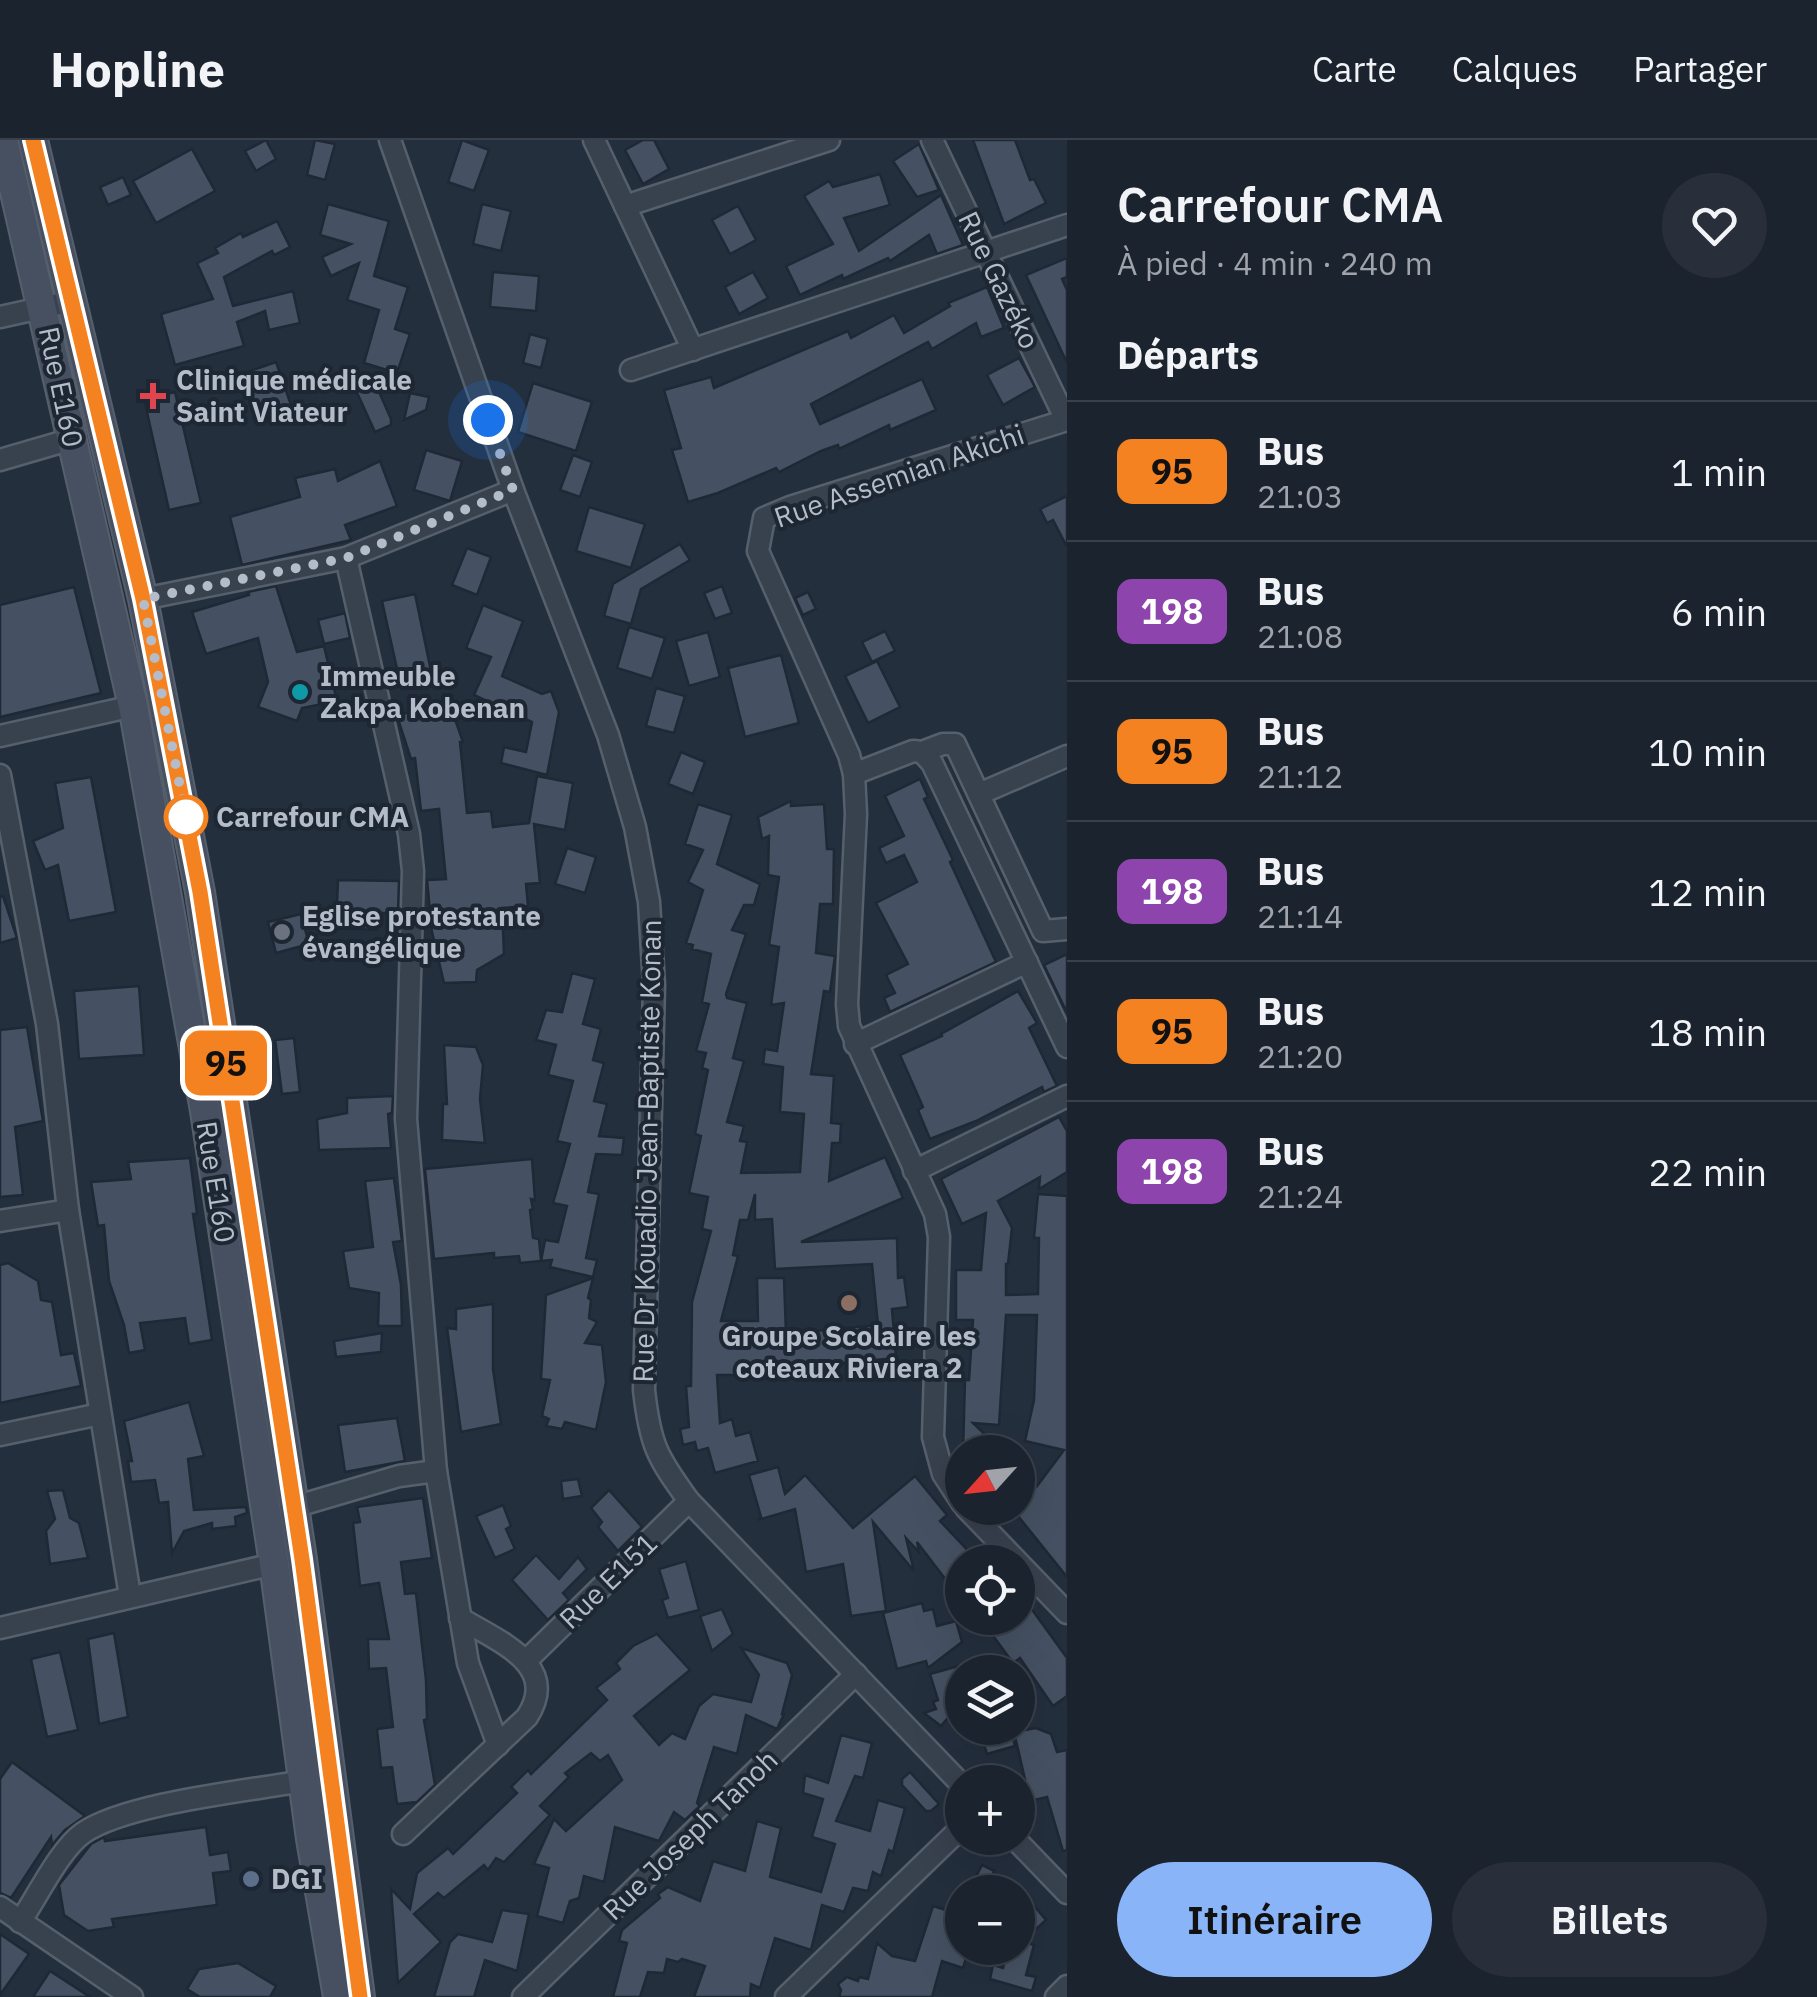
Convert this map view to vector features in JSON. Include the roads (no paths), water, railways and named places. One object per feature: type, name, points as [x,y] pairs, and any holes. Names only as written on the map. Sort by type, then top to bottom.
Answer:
[{"type":"street","name":"Rue E160","points":[[3,140],[133,706],[205,1111],[274,1564],[302,1781],[338,1997]]},
{"type":"street","name":"Rue E160","points":[[33,140],[143,599],[200,892],[294,1507],[360,1997]]},
{"type":"street","name":"Rue Dr Kouadio Jean-Baptiste Konan","points":[[390,140],[513,490],[608,735],[635,827],[649,902],[654,985],[644,1390],[656,1455],[689,1502],[945,1766]]},
{"type":"street","points":[[594,140],[692,350]]},
{"type":"street","points":[[625,206],[830,140]]},
{"type":"street","name":"Rue Gazéko","points":[[932,140],[1067,420]]},
{"type":"street","points":[[631,370],[1067,226]]},
{"type":"street","points":[[0,317],[73,301]]},
{"type":"street","name":"Rue Assemian Akichi","points":[[854,774],[758,551],[764,518],[1067,420]]},
{"type":"street","points":[[0,460],[72,439]]},
{"type":"street","points":[[143,599],[346,558],[513,490]]},
{"type":"street","points":[[346,558],[404,803],[412,871],[406,1119],[436,1471],[468,1663],[498,1745]]},
{"type":"street","points":[[0,736],[133,706]]},
{"type":"street","points":[[945,1477],[933,1437],[939,1237],[935,1214],[855,1044],[847,1004],[856,814],[854,774],[903,753],[955,744],[1043,931],[1067,929]]},
{"type":"street","points":[[922,752],[932,763],[1067,1047]]},
{"type":"street","points":[[980,794],[1067,756]]},
{"type":"street","points":[[0,775],[44,1008],[68,1210],[130,1596]]},
{"type":"street","points":[[855,1044],[1027,962]]},
{"type":"street","points":[[914,1171],[1067,1096]]},
{"type":"street","points":[[0,1221],[68,1210]]},
{"type":"street","points":[[0,1435],[100,1414]]},
{"type":"street","points":[[294,1507],[399,1476],[436,1471]]},
{"type":"street","name":"Rue E151","points":[[527,1660],[689,1502]]},
{"type":"street","points":[[983,1525],[1067,1613]]},
{"type":"street","points":[[0,1628],[274,1564]]},
{"type":"street","points":[[404,1834],[527,1717],[536,1702],[535,1677],[527,1660],[460,1618]]},
{"type":"street","name":"Rue Joseph Tanoh","points":[[523,1997],[856,1674]]},
{"type":"street","points":[[20,1922],[72,1842],[95,1826],[137,1811],[302,1781]]},
{"type":"street","points":[[786,1997],[945,1844]]},
{"type":"street","points":[[1030,1855],[1067,1893]]},
{"type":"street","points":[[0,1907],[132,1997]]},
{"type":"street","points":[[1056,1997],[1067,1986]]},
{"type":"place","name":"Clinique médicale Saint Viateur","points":[[153,396]]},
{"type":"place","name":"Immeuble Zakpa Kobenan","points":[[300,692]]},
{"type":"place","name":"Carrefour CMA","points":[[186,817]]},
{"type":"place","name":"Eglise protestante évangélique","points":[[282,932]]},
{"type":"place","name":"Groupe Scolaire les coteaux Riviera 2","points":[[849,1303]]},
{"type":"place","name":"DGI","points":[[251,1879]]}]
